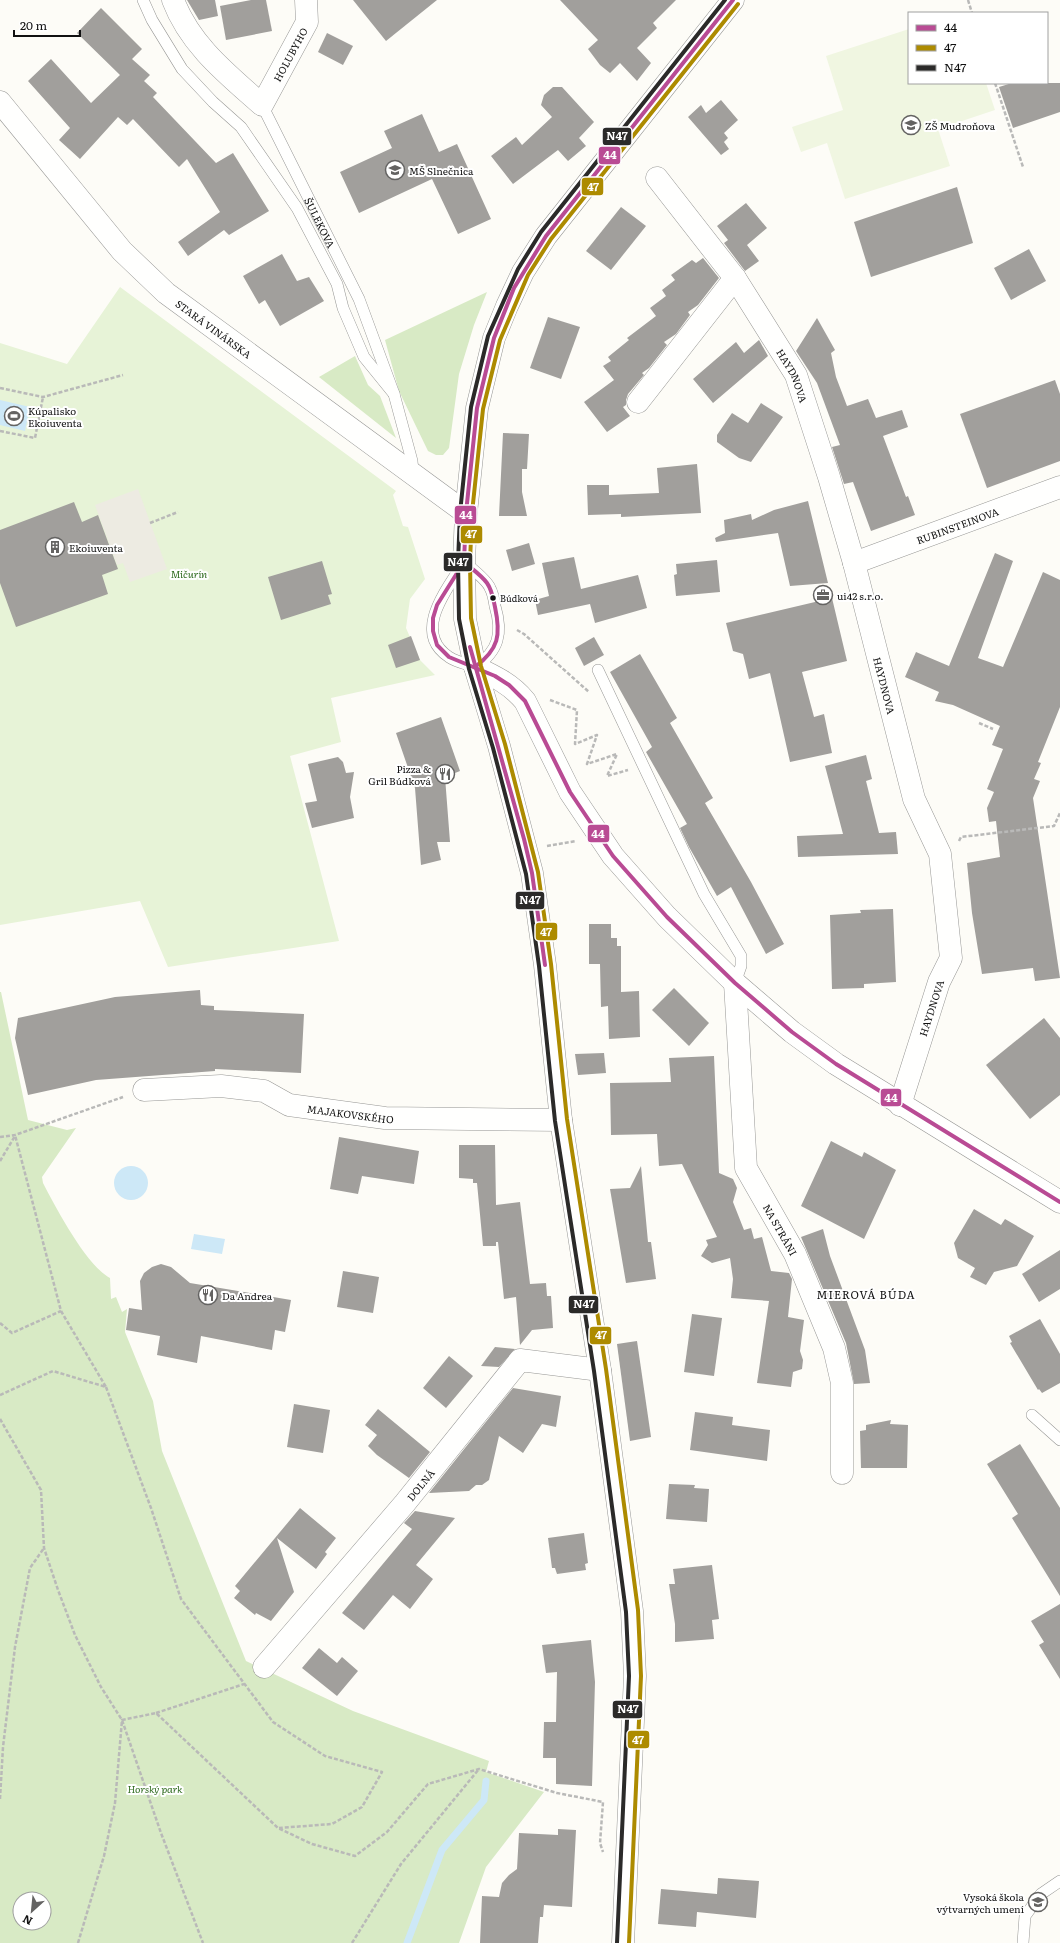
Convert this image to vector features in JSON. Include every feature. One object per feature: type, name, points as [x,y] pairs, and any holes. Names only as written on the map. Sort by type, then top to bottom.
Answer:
[{"type":"street","name":"ŠULEKOVA","points":[[172,0],[187,29],[204,52],[262,105]]},
{"type":"street","name":"HOLUBYHO","points":[[262,105],[306,22],[306,0]]},
{"type":"street","points":[[623,1943],[635,1676],[634,1632],[600,1370],[561,1120],[545,965],[532,873],[499,746],[475,667],[465,620],[464,562],[466,513],[472,445],[481,388],[494,338],[523,272],[546,236],[733,0]]},
{"type":"street","name":"STARÁ VINÁRSKA","points":[[0,102],[122,251],[149,279],[466,513]]},
{"type":"street","name":"HAYDNOVA","points":[[657,178],[735,278],[796,375],[829,477],[854,563],[914,799],[940,854],[951,958],[939,982],[900,1105]]},
{"type":"street","points":[[638,402],[735,278]]},
{"type":"street","name":"RUBINSTEINOVA","points":[[854,563],[1060,486]]},
{"type":"street","points":[[475,667],[510,684],[525,701],[570,792],[613,856],[667,917],[735,983],[792,1032],[836,1064],[900,1105],[1060,1202]]},
{"type":"street","name":"NA STRÁNI","points":[[735,983],[746,1168],[795,1254],[834,1348],[842,1382],[842,1473]]},
{"type":"street","name":"MAJAKOVSKÉHO","points":[[144,1090],[221,1086],[264,1091],[289,1105],[385,1118],[561,1120]]},
{"type":"street","name":"DOLNÁ","points":[[264,1667],[405,1503],[520,1360],[600,1370]]},
{"type":"lane","points":[[143,0],[152,20],[182,69],[213,102],[241,127],[297,208],[336,284],[364,357],[394,394]]},
{"type":"lane","name":"ŠULEKOVA","points":[[262,105],[359,300],[394,394],[412,461],[413,475]]},
{"type":"lane","points":[[464,562],[490,587],[498,615],[499,633],[494,649],[487,659],[475,667],[449,657],[436,645],[433,632],[433,618],[437,605],[464,562]]},
{"type":"lane","points":[[598,670],[679,844],[704,894],[741,956],[741,966],[735,983]]},
{"type":"lane","points":[[1032,1415],[1060,1440]]},
{"type":"lane","points":[[1023,1943],[1025,1916],[1041,1894],[1060,1880]]},
{"type":"path","points":[[968,0],[972,12]]},
{"type":"path","points":[[995,84],[1023,167]]},
{"type":"path","points":[[0,388],[43,397],[123,374]]},
{"type":"path","points":[[0,431],[35,438],[43,397]]},
{"type":"path","points":[[150,524],[178,512]]},
{"type":"path","points":[[517,630],[524,634],[612,712],[619,714]]},
{"type":"path","points":[[548,699],[577,710],[574,744],[597,735],[587,764],[617,754],[607,776],[644,766]]},
{"type":"path","points":[[979,723],[993,729]]},
{"type":"path","points":[[955,847],[961,837],[1054,826],[1060,813]]},
{"type":"path","points":[[543,847],[580,840]]},
{"type":"path","points":[[0,1137],[15,1135],[144,1090]]},
{"type":"path","points":[[0,1161],[15,1135]]},
{"type":"path","points":[[15,1135],[61,1311],[106,1387],[151,1508],[181,1599],[273,1722],[325,1756],[382,1772],[362,1807],[332,1824],[278,1828]]},
{"type":"path","points":[[0,1323],[12,1333],[61,1311]]},
{"type":"path","points":[[0,1395],[53,1371],[106,1387]]},
{"type":"path","points":[[0,1419],[41,1490],[44,1548],[74,1635],[101,1687],[122,1720],[161,1833],[204,1943]]},
{"type":"path","points":[[0,1799],[3,1747],[15,1647],[30,1568],[44,1548]]},
{"type":"path","points":[[122,1720],[156,1713],[244,1684],[264,1667]]},
{"type":"path","points":[[156,1713],[278,1828],[312,1844],[355,1856],[387,1832],[428,1784],[479,1769],[557,1793],[603,1802],[600,1843],[606,1858]]},
{"type":"path","points":[[78,1943],[104,1856],[115,1803],[122,1720]]},
{"type":"path","points":[[352,1943],[401,1864],[479,1769]]},
{"type":"green space","points":[[908,29],[908,84],[986,84],[995,110],[938,129],[950,166],[845,199],[827,143],[801,152],[792,127],[843,110],[826,56]]},
{"type":"green space","name":"Mičurín","points":[[120,287],[396,491],[393,495],[403,526],[408,527],[425,579],[410,599],[406,628],[420,660],[435,675],[331,698],[341,742],[290,756],[339,941],[168,967],[140,901],[0,925],[0,343],[67,364]]},
{"type":"green space","points":[[487,292],[474,325],[459,374],[449,448],[443,455],[436,455],[428,451],[399,391],[385,340]]},
{"type":"green space","points":[[355,356],[368,385],[380,396],[396,438],[319,377]]},
{"type":"green space","name":"Horský park","points":[[0,992],[28,1120],[67,1130],[76,1128],[42,1177],[43,1183],[72,1235],[91,1261],[110,1278],[111,1299],[116,1297],[122,1312],[127,1309],[125,1332],[153,1401],[162,1451],[246,1661],[353,1711],[489,1761],[486,1772],[544,1792],[486,1867],[459,1943],[0,1943]]},
{"type":"shaded area","points":[[138,489],[167,569],[130,582],[123,563],[117,565],[95,505]]},
{"type":"water","name":"Kúpalisko Ekoiuventa","points":[[0,400],[30,407],[25,431],[0,425]]},
{"type":"water","points":[[128,1166],[134,1166],[138,1167],[145,1173],[148,1183],[147,1190],[141,1197],[134,1200],[128,1200],[124,1199],[117,1193],[114,1186],[114,1180],[115,1176],[121,1169]]},
{"type":"water","points":[[194,1234],[225,1239],[222,1254],[191,1249]]},
{"type":"building","points":[[187,0],[215,0],[218,16],[199,20]]},
{"type":"building","points":[[251,0],[266,0],[272,31],[226,40],[220,6]]},
{"type":"building","points":[[353,0],[437,0],[386,41]]},
{"type":"building","points":[[560,0],[676,0],[653,23],[657,28],[637,48],[651,63],[637,81],[620,63],[610,73],[600,65],[588,49],[598,40]]},
{"type":"building","points":[[101,8],[142,49],[132,59],[150,75],[144,81],[157,93],[153,97],[216,163],[233,153],[269,211],[229,235],[224,230],[188,256],[178,242],[220,212],[187,159],[179,167],[133,119],[127,125],[118,117],[80,159],[59,140],[70,128],[28,81],[51,59],[91,103],[120,75],[77,33]]},
{"type":"building","points":[[327,33],[353,46],[343,65],[318,52]]},
{"type":"building","points":[[1060,83],[1060,112],[1013,128],[999,87],[1009,84]]},
{"type":"building","points":[[553,87],[562,87],[594,122],[579,138],[586,146],[568,161],[558,150],[513,184],[491,156],[516,137],[522,145],[552,117],[541,105],[544,95]]},
{"type":"building","points":[[721,100],[738,120],[724,133],[728,138],[724,142],[729,149],[721,155],[688,117],[701,105],[706,113]]},
{"type":"building","points":[[422,114],[439,152],[457,144],[491,219],[458,234],[432,179],[359,213],[340,172],[392,148],[384,131]]},
{"type":"building","points":[[957,187],[973,243],[871,277],[854,222]]},
{"type":"building","points":[[746,203],[767,228],[747,245],[759,261],[745,271],[724,243],[728,240],[717,226]]},
{"type":"building","points":[[621,207],[646,226],[611,270],[586,251]]},
{"type":"building","points":[[1029,249],[1046,281],[1011,300],[994,268]]},
{"type":"building","points":[[282,254],[297,281],[309,277],[324,301],[280,326],[265,300],[259,304],[243,276]]},
{"type":"building","points":[[703,258],[719,278],[698,305],[688,312],[690,315],[676,334],[664,342],[667,345],[649,368],[642,373],[644,375],[628,394],[626,405],[623,407],[630,416],[607,432],[584,402],[614,380],[603,366],[611,361],[608,357],[629,340],[627,338],[656,316],[650,308],[666,296],[662,290],[675,280],[671,275],[692,260],[696,263]]},
{"type":"building","points":[[548,317],[580,327],[561,379],[530,368]]},
{"type":"building","points":[[817,318],[835,350],[831,353],[836,377],[847,406],[868,399],[876,418],[902,410],[908,427],[883,436],[906,497],[908,496],[915,515],[871,531],[853,482],[844,484],[832,447],[840,445],[817,383],[796,351]]},
{"type":"building","points":[[759,340],[768,356],[713,403],[693,379],[736,342],[744,353]]},
{"type":"building","points":[[1055,380],[1060,394],[1060,461],[987,488],[960,414]]},
{"type":"building","points":[[761,403],[783,417],[751,462],[739,458],[717,442],[717,435],[732,413],[748,423]]},
{"type":"building","points":[[503,433],[529,434],[527,469],[522,469],[522,492],[527,516],[499,516]]},
{"type":"building","points":[[697,464],[701,513],[621,517],[621,514],[588,515],[587,485],[609,485],[609,495],[659,493],[657,468]]},
{"type":"building","points":[[808,501],[828,583],[790,586],[778,533],[716,542],[715,538],[725,533],[724,520],[751,514],[752,520],[774,510]]},
{"type":"building","name":"Ekoiuventa","points":[[74,502],[82,522],[98,515],[118,569],[102,575],[108,594],[16,627],[0,583],[0,530]]},
{"type":"building","points":[[529,543],[535,564],[512,571],[506,550]]},
{"type":"building","points":[[995,553],[1013,561],[978,658],[1003,667],[1043,572],[1060,580],[1060,707],[1038,762],[1041,763],[1034,779],[1040,781],[1033,798],[1060,978],[1035,981],[1033,968],[982,974],[972,913],[967,863],[1000,857],[996,821],[989,822],[987,808],[994,792],[987,789],[1003,749],[992,745],[1000,726],[953,705],[935,701],[939,692],[905,677],[916,652],[949,666]]},
{"type":"building","points":[[574,557],[581,589],[638,575],[647,608],[595,623],[590,604],[538,615],[535,600],[549,596],[542,563]]},
{"type":"building","points":[[717,560],[720,592],[676,596],[674,575],[677,574],[676,564]]},
{"type":"building","points":[[322,561],[332,594],[328,595],[331,604],[281,620],[268,577]]},
{"type":"building","points":[[832,598],[847,661],[802,672],[814,717],[824,714],[832,753],[790,762],[770,673],[749,679],[743,654],[733,651],[726,623]]},
{"type":"building","points":[[411,636],[420,660],[396,668],[388,645]]},
{"type":"building","points":[[594,637],[604,655],[584,666],[575,648]]},
{"type":"building","points":[[640,654],[677,718],[670,723],[713,798],[705,803],[751,882],[784,944],[766,954],[731,887],[717,896],[689,847],[680,828],[687,824],[646,752],[652,747],[610,672]]},
{"type":"building","points":[[441,717],[460,771],[445,777],[450,842],[437,842],[441,860],[421,865],[415,788],[396,733]]},
{"type":"building","points":[[866,755],[872,779],[866,781],[879,833],[896,832],[898,854],[798,857],[797,836],[843,834],[825,766]]},
{"type":"building","points":[[338,757],[343,762],[346,773],[354,772],[350,797],[354,818],[312,828],[305,803],[317,801],[308,764]]},
{"type":"building","points":[[893,909],[896,982],[864,984],[864,988],[832,989],[830,915],[861,913],[860,910]]},
{"type":"building","points":[[589,924],[611,924],[611,938],[617,938],[617,946],[621,946],[621,992],[639,991],[640,1037],[609,1039],[608,1006],[601,1007],[600,964],[589,964]]},
{"type":"building","points":[[674,988],[709,1023],[689,1046],[652,1010]]},
{"type":"building","points":[[200,990],[201,1005],[214,1006],[214,1010],[304,1014],[301,1073],[215,1069],[215,1071],[96,1080],[28,1095],[15,1038],[18,1018],[115,997]]},
{"type":"building","points":[[1044,1018],[1060,1038],[1060,1095],[1030,1119],[986,1065]]},
{"type":"building","points":[[604,1053],[606,1073],[578,1075],[575,1054]]},
{"type":"building","points":[[714,1056],[719,1173],[733,1179],[737,1188],[733,1202],[744,1230],[751,1228],[754,1239],[762,1237],[771,1271],[789,1273],[792,1279],[788,1317],[804,1320],[800,1351],[803,1360],[802,1369],[793,1372],[791,1387],[757,1383],[769,1301],[731,1298],[733,1279],[730,1258],[712,1263],[701,1256],[708,1245],[706,1240],[717,1237],[682,1164],[659,1166],[657,1134],[611,1135],[610,1083],[671,1082],[669,1058]]},
{"type":"building","points":[[339,1137],[419,1151],[414,1184],[362,1176],[358,1194],[330,1189]]},
{"type":"building","points":[[831,1141],[862,1157],[864,1152],[896,1170],[864,1239],[801,1206]]},
{"type":"building","points":[[459,1145],[495,1145],[496,1205],[520,1202],[530,1284],[546,1283],[547,1296],[551,1296],[553,1328],[532,1330],[520,1345],[516,1297],[504,1299],[498,1242],[496,1242],[496,1246],[483,1246],[477,1183],[473,1183],[473,1179],[459,1178]]},
{"type":"building","points":[[641,1166],[648,1242],[651,1242],[656,1279],[626,1283],[610,1189],[630,1188]]},
{"type":"building","points":[[974,1209],[1001,1225],[1005,1219],[1034,1236],[1017,1266],[994,1272],[986,1285],[970,1277],[975,1268],[958,1258],[954,1243]]},
{"type":"building","points":[[823,1229],[830,1256],[865,1350],[870,1383],[854,1384],[846,1343],[801,1237]]},
{"type":"building","points":[[1060,1250],[1060,1289],[1039,1302],[1022,1274]]},
{"type":"building","points":[[161,1264],[171,1267],[190,1283],[291,1300],[285,1332],[275,1330],[272,1350],[201,1336],[197,1363],[157,1355],[160,1336],[126,1330],[129,1308],[142,1310],[140,1281],[144,1273],[152,1267]]},
{"type":"building","points":[[343,1271],[379,1277],[373,1313],[337,1307]]},
{"type":"building","points":[[692,1314],[722,1318],[714,1376],[684,1372]]},
{"type":"building","points":[[1040,1319],[1060,1354],[1060,1383],[1042,1393],[1039,1389],[1038,1390],[1010,1343],[1012,1342],[1009,1336]]},
{"type":"building","points":[[637,1341],[651,1437],[630,1441],[617,1344]]},
{"type":"building","points":[[495,1347],[515,1349],[499,1367],[481,1366]]},
{"type":"building","points":[[449,1356],[473,1376],[446,1408],[423,1388]]},
{"type":"building","points":[[513,1388],[561,1396],[556,1427],[542,1424],[523,1453],[499,1436],[489,1480],[482,1485],[476,1485],[469,1491],[429,1493]]},
{"type":"building","points":[[294,1404],[330,1410],[323,1453],[287,1447]]},
{"type":"building","points":[[378,1409],[430,1452],[409,1478],[377,1455],[368,1446],[377,1435],[365,1425]]},
{"type":"building","points":[[695,1412],[733,1417],[732,1425],[770,1430],[767,1461],[690,1450]]},
{"type":"building","points":[[891,1420],[890,1424],[908,1425],[907,1468],[861,1468],[860,1431],[866,1430],[866,1425]]},
{"type":"building","points":[[1020,1444],[1060,1508],[1060,1596],[1012,1518],[1018,1514],[987,1464]]},
{"type":"building","points":[[669,1484],[695,1485],[694,1488],[709,1489],[707,1522],[666,1519]]},
{"type":"building","points":[[300,1508],[336,1538],[325,1552],[327,1554],[316,1569],[277,1538],[294,1592],[271,1621],[256,1613],[255,1615],[234,1598],[240,1591],[235,1586]]},
{"type":"building","points":[[415,1511],[455,1518],[416,1565],[433,1579],[410,1609],[393,1595],[364,1630],[342,1613],[412,1529],[404,1523]]},
{"type":"building","points":[[584,1533],[588,1563],[585,1564],[586,1570],[557,1574],[555,1568],[552,1568],[548,1538]]},
{"type":"building","points":[[712,1565],[719,1619],[712,1620],[714,1639],[675,1642],[675,1624],[669,1584],[675,1584],[673,1569]]},
{"type":"building","points":[[1060,1604],[1060,1679],[1039,1645],[1044,1642],[1031,1621]]},
{"type":"building","points":[[591,1640],[595,1682],[592,1786],[556,1784],[556,1758],[543,1758],[544,1722],[556,1722],[557,1672],[546,1673],[542,1645]]},
{"type":"building","points":[[319,1648],[337,1663],[342,1657],[358,1671],[337,1696],[302,1668]]},
{"type":"building","points":[[558,1829],[576,1830],[572,1907],[544,1905],[543,1917],[540,1917],[538,1943],[480,1943],[482,1896],[499,1897],[502,1883],[517,1869],[519,1833],[558,1835]]},
{"type":"building","points":[[718,1878],[759,1881],[756,1918],[697,1912],[696,1927],[658,1924],[661,1889],[717,1894]]},
{"type":"waterway","points":[[407,1943],[442,1850],[484,1800],[486,1781]]},
{"type":"transit line","name":"N47","points":[[617,1943],[629,1676],[626,1612],[594,1371],[555,1121],[539,966],[526,874],[493,748],[469,669],[459,619],[458,562],[460,513],[471,407],[488,336],[518,269],[541,232],[725,0]]},
{"type":"transit line","name":"44","points":[[733,0],[546,236],[514,288],[494,338],[477,408],[466,513],[464,562],[437,605],[433,618],[433,631],[437,645],[449,657],[495,676],[509,685],[525,701],[570,792],[613,856],[667,917],[735,983],[792,1032],[836,1064],[1060,1202]]},
{"type":"transit line","name":"47","points":[[629,1943],[641,1676],[638,1610],[606,1369],[567,1119],[551,964],[538,872],[505,744],[481,666],[471,618],[470,562],[472,513],[483,409],[500,340],[528,275],[551,239],[738,4]]},
{"type":"transit line","name":"44","points":[[464,562],[482,577],[489,586],[493,597],[498,626],[498,634],[493,647],[489,654],[475,667]]},
{"type":"transit line","name":"44","points":[[470,647],[524,839],[532,873],[545,965]]},
{"type":"place","name":"ZŠ Mudroňova","points":[[911,125]]},
{"type":"place","name":"MŠ Slnečnica","points":[[395,170]]},
{"type":"place","name":"Kúpalisko Ekoiuventa","points":[[14,416]]},
{"type":"place","name":"Ekoiuventa","points":[[55,547]]},
{"type":"place","name":"ui42 s.r.o.","points":[[823,595]]},
{"type":"place","name":"Búdková","points":[[493,598]]},
{"type":"place","name":"Pizza & Gril Búdková","points":[[445,774]]},
{"type":"place","name":"Da Andrea","points":[[208,1295]]},
{"type":"place","name":"Vysoká škola výtvarných umení","points":[[1038,1902]]},
{"type":"district","name":"MIEROVÁ BÚDA","points":[[866,1294]]}]
